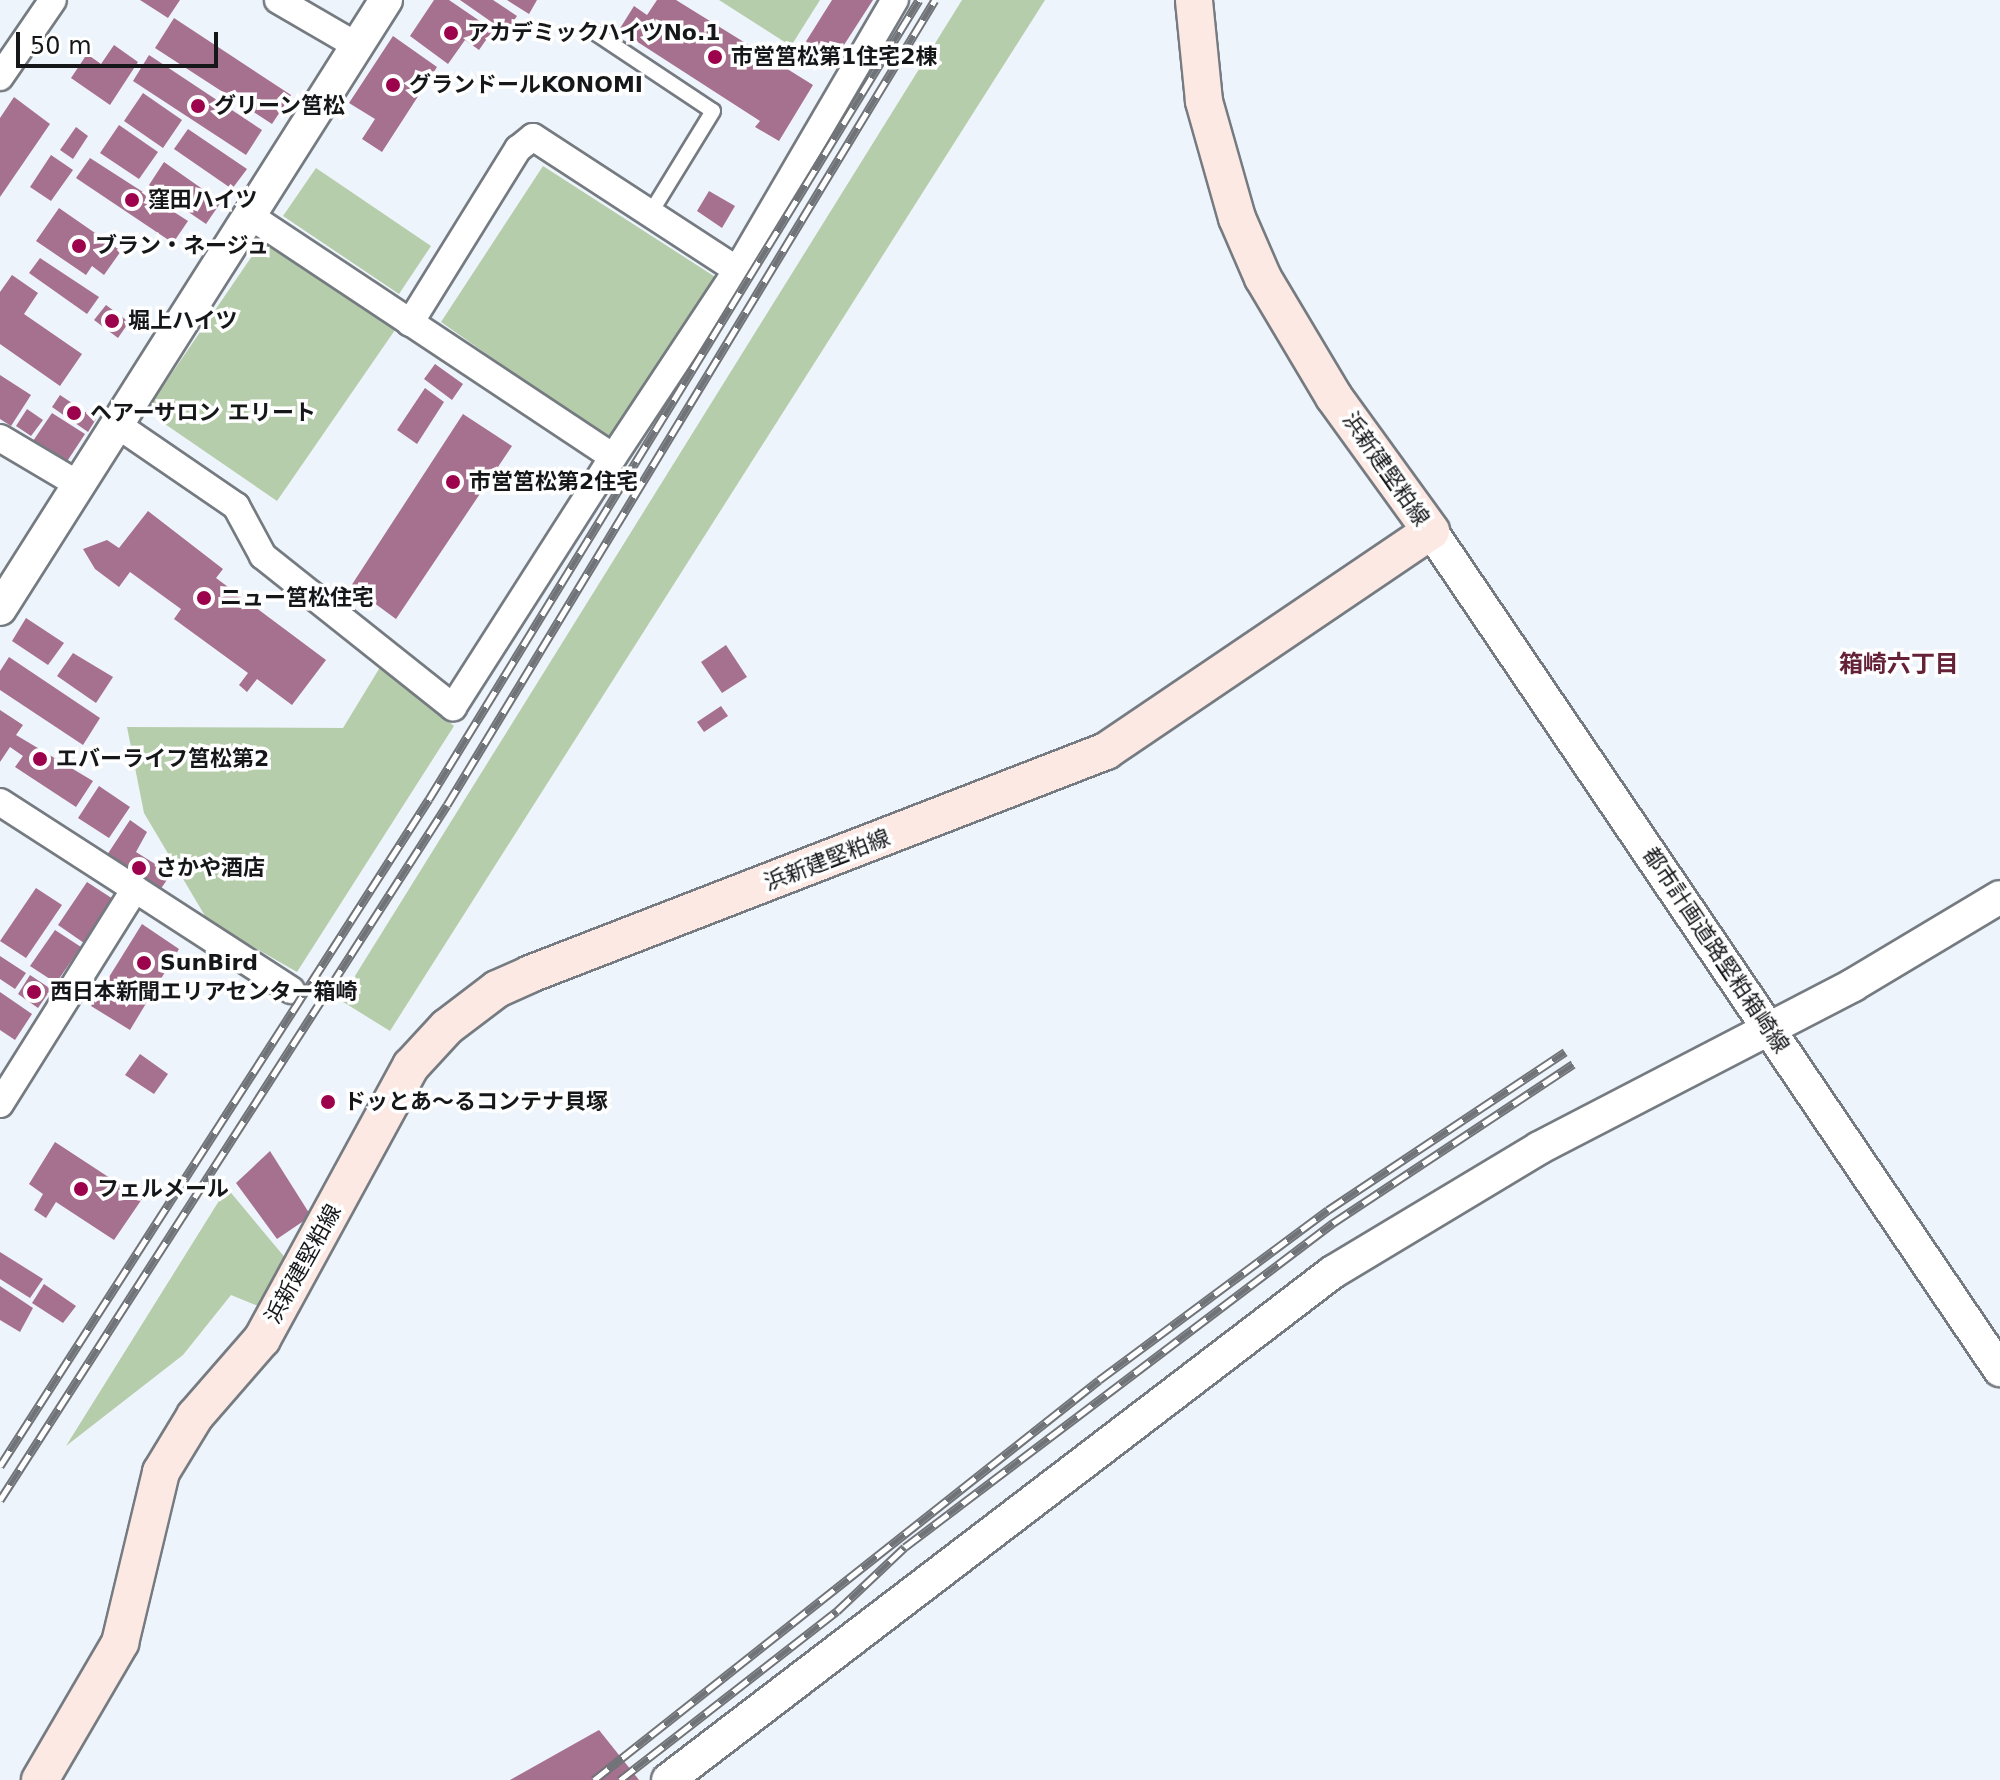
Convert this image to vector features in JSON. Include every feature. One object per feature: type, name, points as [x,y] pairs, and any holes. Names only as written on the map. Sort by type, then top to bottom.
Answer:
[{"type":"main road","name":"浜新建堅粕線","points":[[40,1780],[120,1643],[150,1501],[171,1453],[262,1339],[411,1066],[447,1027],[497,989],[530,974],[1106,751],[1431,531],[1334,397],[1263,278],[1215,145],[1195,48],[1194,0]]},
{"type":"street","points":[[0,77],[53,0]]},
{"type":"street","points":[[278,0],[357,46]]},
{"type":"street","points":[[0,609],[119,426],[386,0]]},
{"type":"street","points":[[119,426],[236,506],[263,556],[453,707],[737,270],[895,0]]},
{"type":"street","points":[[410,323],[518,149],[533,137],[737,270]]},
{"type":"street","points":[[250,216],[613,457]]},
{"type":"street","points":[[0,438],[79,485]]},
{"type":"street","name":"都市計画道路堅粕箱崎線","points":[[1431,531],[2000,1370]]},
{"type":"street","points":[[0,802],[291,990]]},
{"type":"street","points":[[0,1104],[135,889]]},
{"type":"street","points":[[668,1780],[1333,1272],[1551,1142],[1768,1028],[2000,897]]},
{"type":"lane","points":[[591,30],[713,111],[650,214]]},
{"type":"green space","points":[[719,0],[820,0],[791,46]]},
{"type":"green space","points":[[962,0],[1045,0],[390,1031],[340,1000]]},
{"type":"green space","points":[[543,166],[720,280],[613,443],[441,322]]},
{"type":"green space","points":[[316,168],[431,246],[399,294],[283,216]]},
{"type":"green space","points":[[263,240],[395,330],[277,501],[146,411]]},
{"type":"green space","points":[[382,664],[454,726],[297,972],[208,921],[144,813],[127,727],[343,728]]},
{"type":"green space","points":[[227,1188],[287,1260],[258,1306],[231,1295],[183,1355],[66,1446]]},
{"type":"building","points":[[140,0],[180,0],[168,18]]},
{"type":"building","name":"アカデミックハイツNo.1","points":[[434,0],[449,0],[493,30],[479,50],[465,40],[448,64],[410,36]]},
{"type":"building","points":[[460,0],[493,0],[517,16],[506,32]]},
{"type":"building","points":[[507,0],[537,0],[529,14]]},
{"type":"building","name":"市営筥松第1住宅2棟","points":[[657,0],[676,0],[813,85],[779,141],[755,127],[760,121],[619,30],[634,6],[647,15]]},
{"type":"building","points":[[832,0],[873,0],[833,62],[805,43]]},
{"type":"building","points":[[174,18],[291,95],[272,124],[155,48]]},
{"type":"building","name":"グランドールKONOMI","points":[[393,36],[437,67],[382,152],[362,139],[375,119],[349,103]]},
{"type":"building","points":[[114,45],[138,62],[110,105],[71,78],[87,54],[101,64]]},
{"type":"building","name":"グリーン筥松","points":[[149,55],[262,130],[246,155],[133,81]]},
{"type":"building","points":[[143,93],[182,120],[163,148],[124,121]]},
{"type":"building","points":[[14,97],[50,124],[0,197],[0,118]]},
{"type":"building","points":[[119,125],[158,152],[139,179],[100,153]]},
{"type":"building","points":[[76,127],[88,136],[73,159],[60,150]]},
{"type":"building","points":[[188,129],[247,169],[232,189],[174,149]]},
{"type":"building","points":[[51,155],[73,170],[51,201],[30,187]]},
{"type":"building","name":"窪田ハイツ","points":[[90,158],[188,221],[173,243],[76,178]]},
{"type":"building","points":[[164,162],[221,202],[206,224],[149,185]]},
{"type":"building","points":[[709,191],[735,206],[722,228],[697,211]]},
{"type":"building","name":"ブラン・ネージュ","points":[[59,208],[121,251],[104,275],[92,266],[86,275],[36,241]]},
{"type":"building","points":[[40,258],[99,297],[87,314],[29,273]]},
{"type":"building","points":[[12,275],[38,293],[24,314],[82,354],[60,386],[0,344],[0,292]]},
{"type":"building","name":"堀上ハイツ","points":[[106,305],[129,322],[118,338],[94,320]]},
{"type":"building","points":[[435,364],[463,384],[452,400],[424,379]]},
{"type":"building","points":[[0,375],[31,395],[11,426],[0,419]]},
{"type":"building","points":[[425,388],[444,402],[417,444],[397,430]]},
{"type":"building","name":"ヘアーサロン エリート","points":[[60,395],[96,419],[88,432],[52,407]]},
{"type":"building","points":[[27,409],[43,420],[31,436],[16,426]]},
{"type":"building","points":[[52,413],[85,434],[66,463],[33,441]]},
{"type":"building","name":"市営筥松第2住宅","points":[[463,414],[512,446],[396,619],[351,586]]},
{"type":"building","name":"ニュー筥松住宅","points":[[148,511],[223,569],[216,578],[326,660],[292,705],[257,679],[247,692],[239,685],[248,673],[174,619],[181,609],[130,572],[119,587],[95,569],[83,549],[107,540],[119,548]]},
{"type":"building","points":[[26,618],[64,643],[48,665],[12,641]]},
{"type":"building","points":[[726,645],[747,677],[722,693],[701,662]]},
{"type":"building","points":[[73,653],[113,677],[96,703],[57,676]]},
{"type":"building","points":[[9,657],[100,718],[83,745],[0,690],[0,671]]},
{"type":"building","points":[[721,706],[728,716],[704,732],[697,722]]},
{"type":"building","name":"エバーライフ筥松第2","points":[[0,710],[23,725],[16,735],[93,781],[76,807],[15,767],[23,756],[10,747],[0,762]]},
{"type":"building","points":[[99,786],[130,807],[109,838],[78,818]]},
{"type":"building","points":[[130,820],[147,832],[136,852],[171,874],[160,890],[107,855]]},
{"type":"building","points":[[87,882],[113,899],[84,943],[58,925]]},
{"type":"building","points":[[36,888],[62,905],[26,958],[0,941]]},
{"type":"building","name":"SunBird","points":[[142,924],[179,949],[130,1030],[91,1006]]},
{"type":"building","points":[[55,930],[81,947],[56,983],[30,966]]},
{"type":"building","points":[[0,956],[26,973],[15,989],[0,979]]},
{"type":"building","name":"西日本新聞エリアセンター箱崎","points":[[30,975],[51,989],[38,1008],[18,994]]},
{"type":"building","points":[[0,992],[32,1014],[15,1040],[0,1030]]},
{"type":"building","points":[[140,1054],[168,1074],[154,1094],[125,1075]]},
{"type":"building","name":"フェルメール","points":[[55,1142],[142,1199],[114,1240],[56,1202],[46,1218],[34,1210],[43,1194],[29,1184]]},
{"type":"building","points":[[270,1151],[311,1216],[277,1239],[236,1183]]},
{"type":"building","points":[[0,1252],[43,1279],[30,1298],[0,1279]]},
{"type":"building","points":[[44,1284],[76,1306],[63,1323],[32,1303]]},
{"type":"building","points":[[0,1286],[33,1308],[20,1332],[0,1320]]},
{"type":"building","points":[[599,1730],[639,1780],[510,1780]]},
{"type":"railway","points":[[0,1466],[429,799],[919,0]]},
{"type":"railway","points":[[0,1500],[447,805],[935,0]]},
{"type":"railway","points":[[594,1780],[1099,1380],[1328,1210],[1565,1052]]},
{"type":"railway","points":[[620,1780],[837,1611],[905,1547],[1333,1223],[1573,1064]]},
{"type":"place","name":"アカデミックハイツNo.1","points":[[451,33]]},
{"type":"place","name":"市営筥松第1住宅2棟","points":[[715,57]]},
{"type":"place","name":"グランドールKONOMI","points":[[393,85]]},
{"type":"place","name":"グリーン筥松","points":[[198,106]]},
{"type":"place","name":"窪田ハイツ","points":[[132,200]]},
{"type":"place","name":"ブラン・ネージュ","points":[[79,246]]},
{"type":"place","name":"堀上ハイツ","points":[[112,321]]},
{"type":"place","name":"ヘアーサロン エリート","points":[[74,413]]},
{"type":"place","name":"市営筥松第2住宅","points":[[453,482]]},
{"type":"place","name":"ニュー筥松住宅","points":[[204,598]]},
{"type":"place","name":"エバーライフ筥松第2","points":[[40,759]]},
{"type":"place","name":"さかや酒店","points":[[139,868]]},
{"type":"place","name":"SunBird","points":[[144,963]]},
{"type":"place","name":"西日本新聞エリアセンター箱崎","points":[[34,992]]},
{"type":"place","name":"ドッとあ～るコンテナ貝塚","points":[[328,1102]]},
{"type":"place","name":"フェルメール","points":[[81,1189]]},
{"type":"district","name":"箱崎六丁目","points":[[1899,665]]}]
